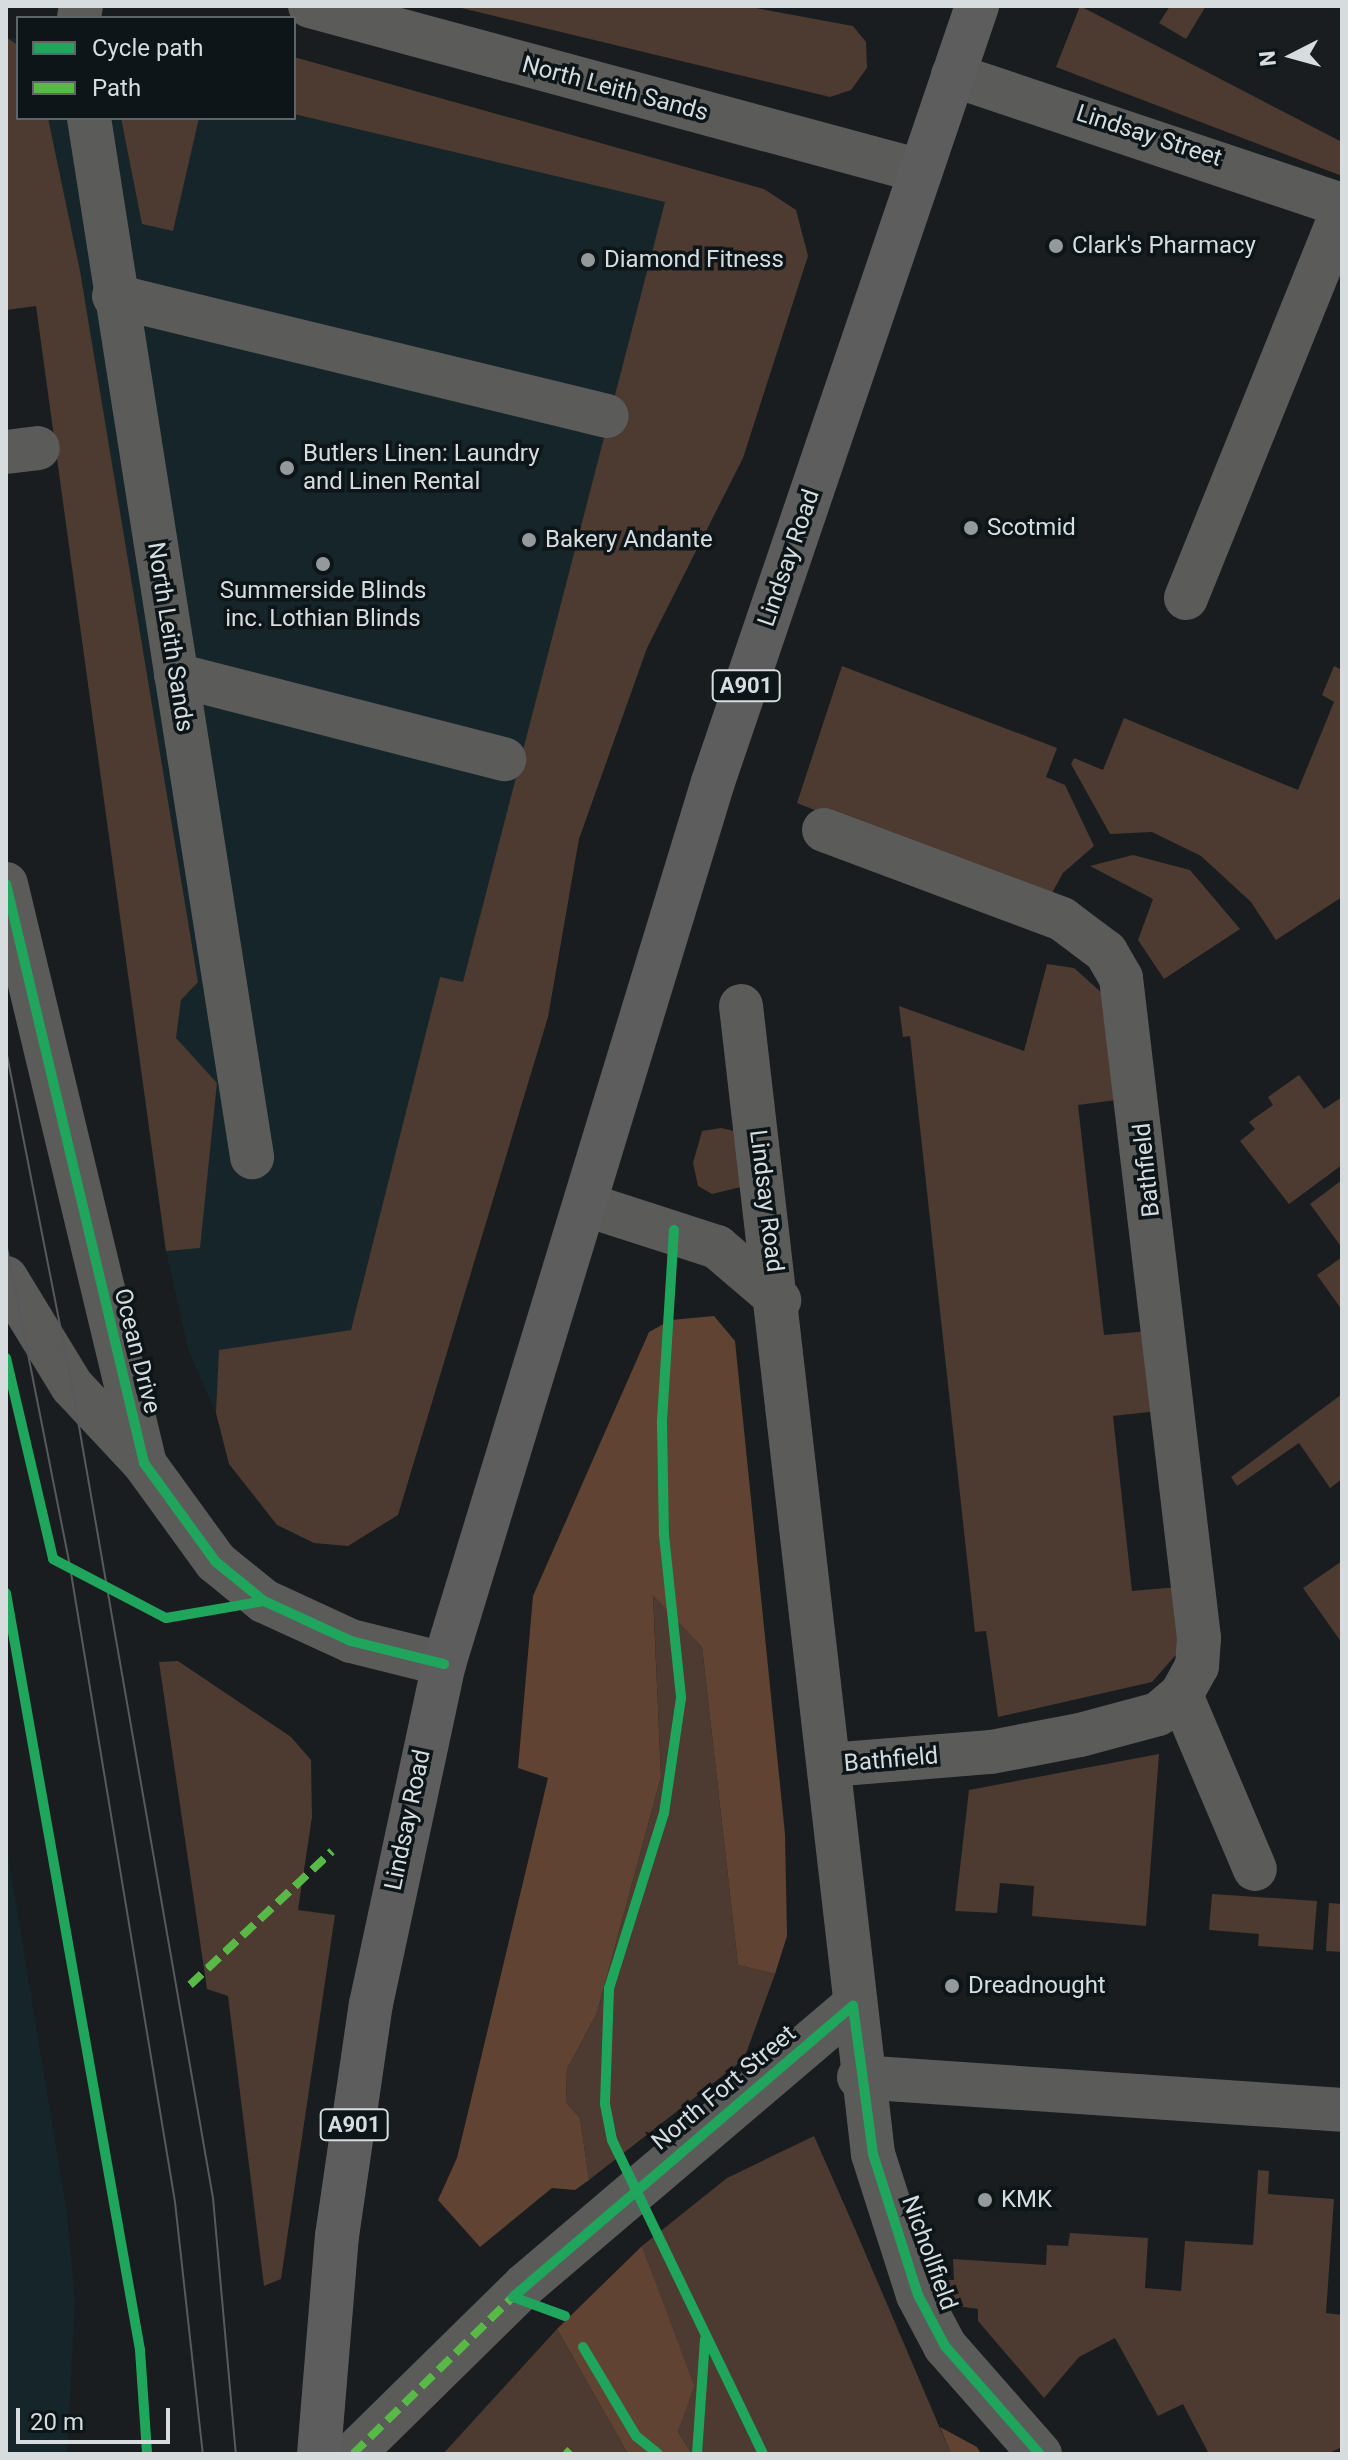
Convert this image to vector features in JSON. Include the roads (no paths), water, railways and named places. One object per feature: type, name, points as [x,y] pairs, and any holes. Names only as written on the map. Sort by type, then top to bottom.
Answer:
[{"type":"main road","name":"Lindsay Road","points":[[319,2454],[337,2236],[371,2004],[444,1664],[587,1205],[713,782],[977,6]]},
{"type":"street","name":"North Leith Sands","points":[[310,6],[920,171]]},
{"type":"street","name":"Lindsay Street","points":[[953,75],[1139,131],[1342,205]]},
{"type":"street","name":"North Leith Sands","points":[[89,120],[114,296],[252,1157]]},
{"type":"street","points":[[1186,598],[1342,212]]},
{"type":"street","points":[[114,296],[607,416]]},
{"type":"street","points":[[176,675],[504,759]]},
{"type":"street","name":"Bathfield","points":[[824,830],[1062,919],[1106,952],[1121,978],[1199,1638],[1197,1666],[1181,1695],[1158,1714],[1065,1738],[829,1765]]},
{"type":"street","name":"Ocean Drive","points":[[6,884],[144,1463]]},
{"type":"street","name":"Lindsay Road","points":[[741,1006],[779,1300],[859,2077]]},
{"type":"street","name":"Lindsay Road","points":[[587,1205],[717,1247],[779,1300]]},
{"type":"street","name":"Ocean Drive","points":[[6,1278],[72,1386],[144,1463],[216,1562],[264,1601],[351,1641],[444,1664]]},
{"type":"street","points":[[1181,1695],[1255,1869]]},
{"type":"street","name":"North Fort Street","points":[[353,2454],[525,2285],[853,2006]]},
{"type":"street","points":[[859,2077],[1342,2110]]},
{"type":"street","name":"Nichollfield","points":[[859,2077],[873,2154],[918,2295],[945,2346],[1040,2454]]},
{"type":"tram line","points":[[6,1050],[72,1386],[213,2198],[236,2454]]},
{"type":"tram line","points":[[6,1243],[70,1567],[175,2202],[203,2454]]},
{"type":"place","name":"Clark's Pharmacy","points":[[1056,246]]},
{"type":"place","name":"Diamond Fitness","points":[[588,260]]},
{"type":"place","name":"Butlers Linen: Laundry and Linen Rental","points":[[287,468]]},
{"type":"place","name":"Scotmid","points":[[971,528]]},
{"type":"place","name":"Bakery Andante","points":[[529,540]]},
{"type":"place","name":"Summerside Blinds inc. Lothian Blinds","points":[[323,564]]},
{"type":"place","name":"Dreadnought","points":[[952,1986]]},
{"type":"place","name":"KMK","points":[[985,2200]]}]
